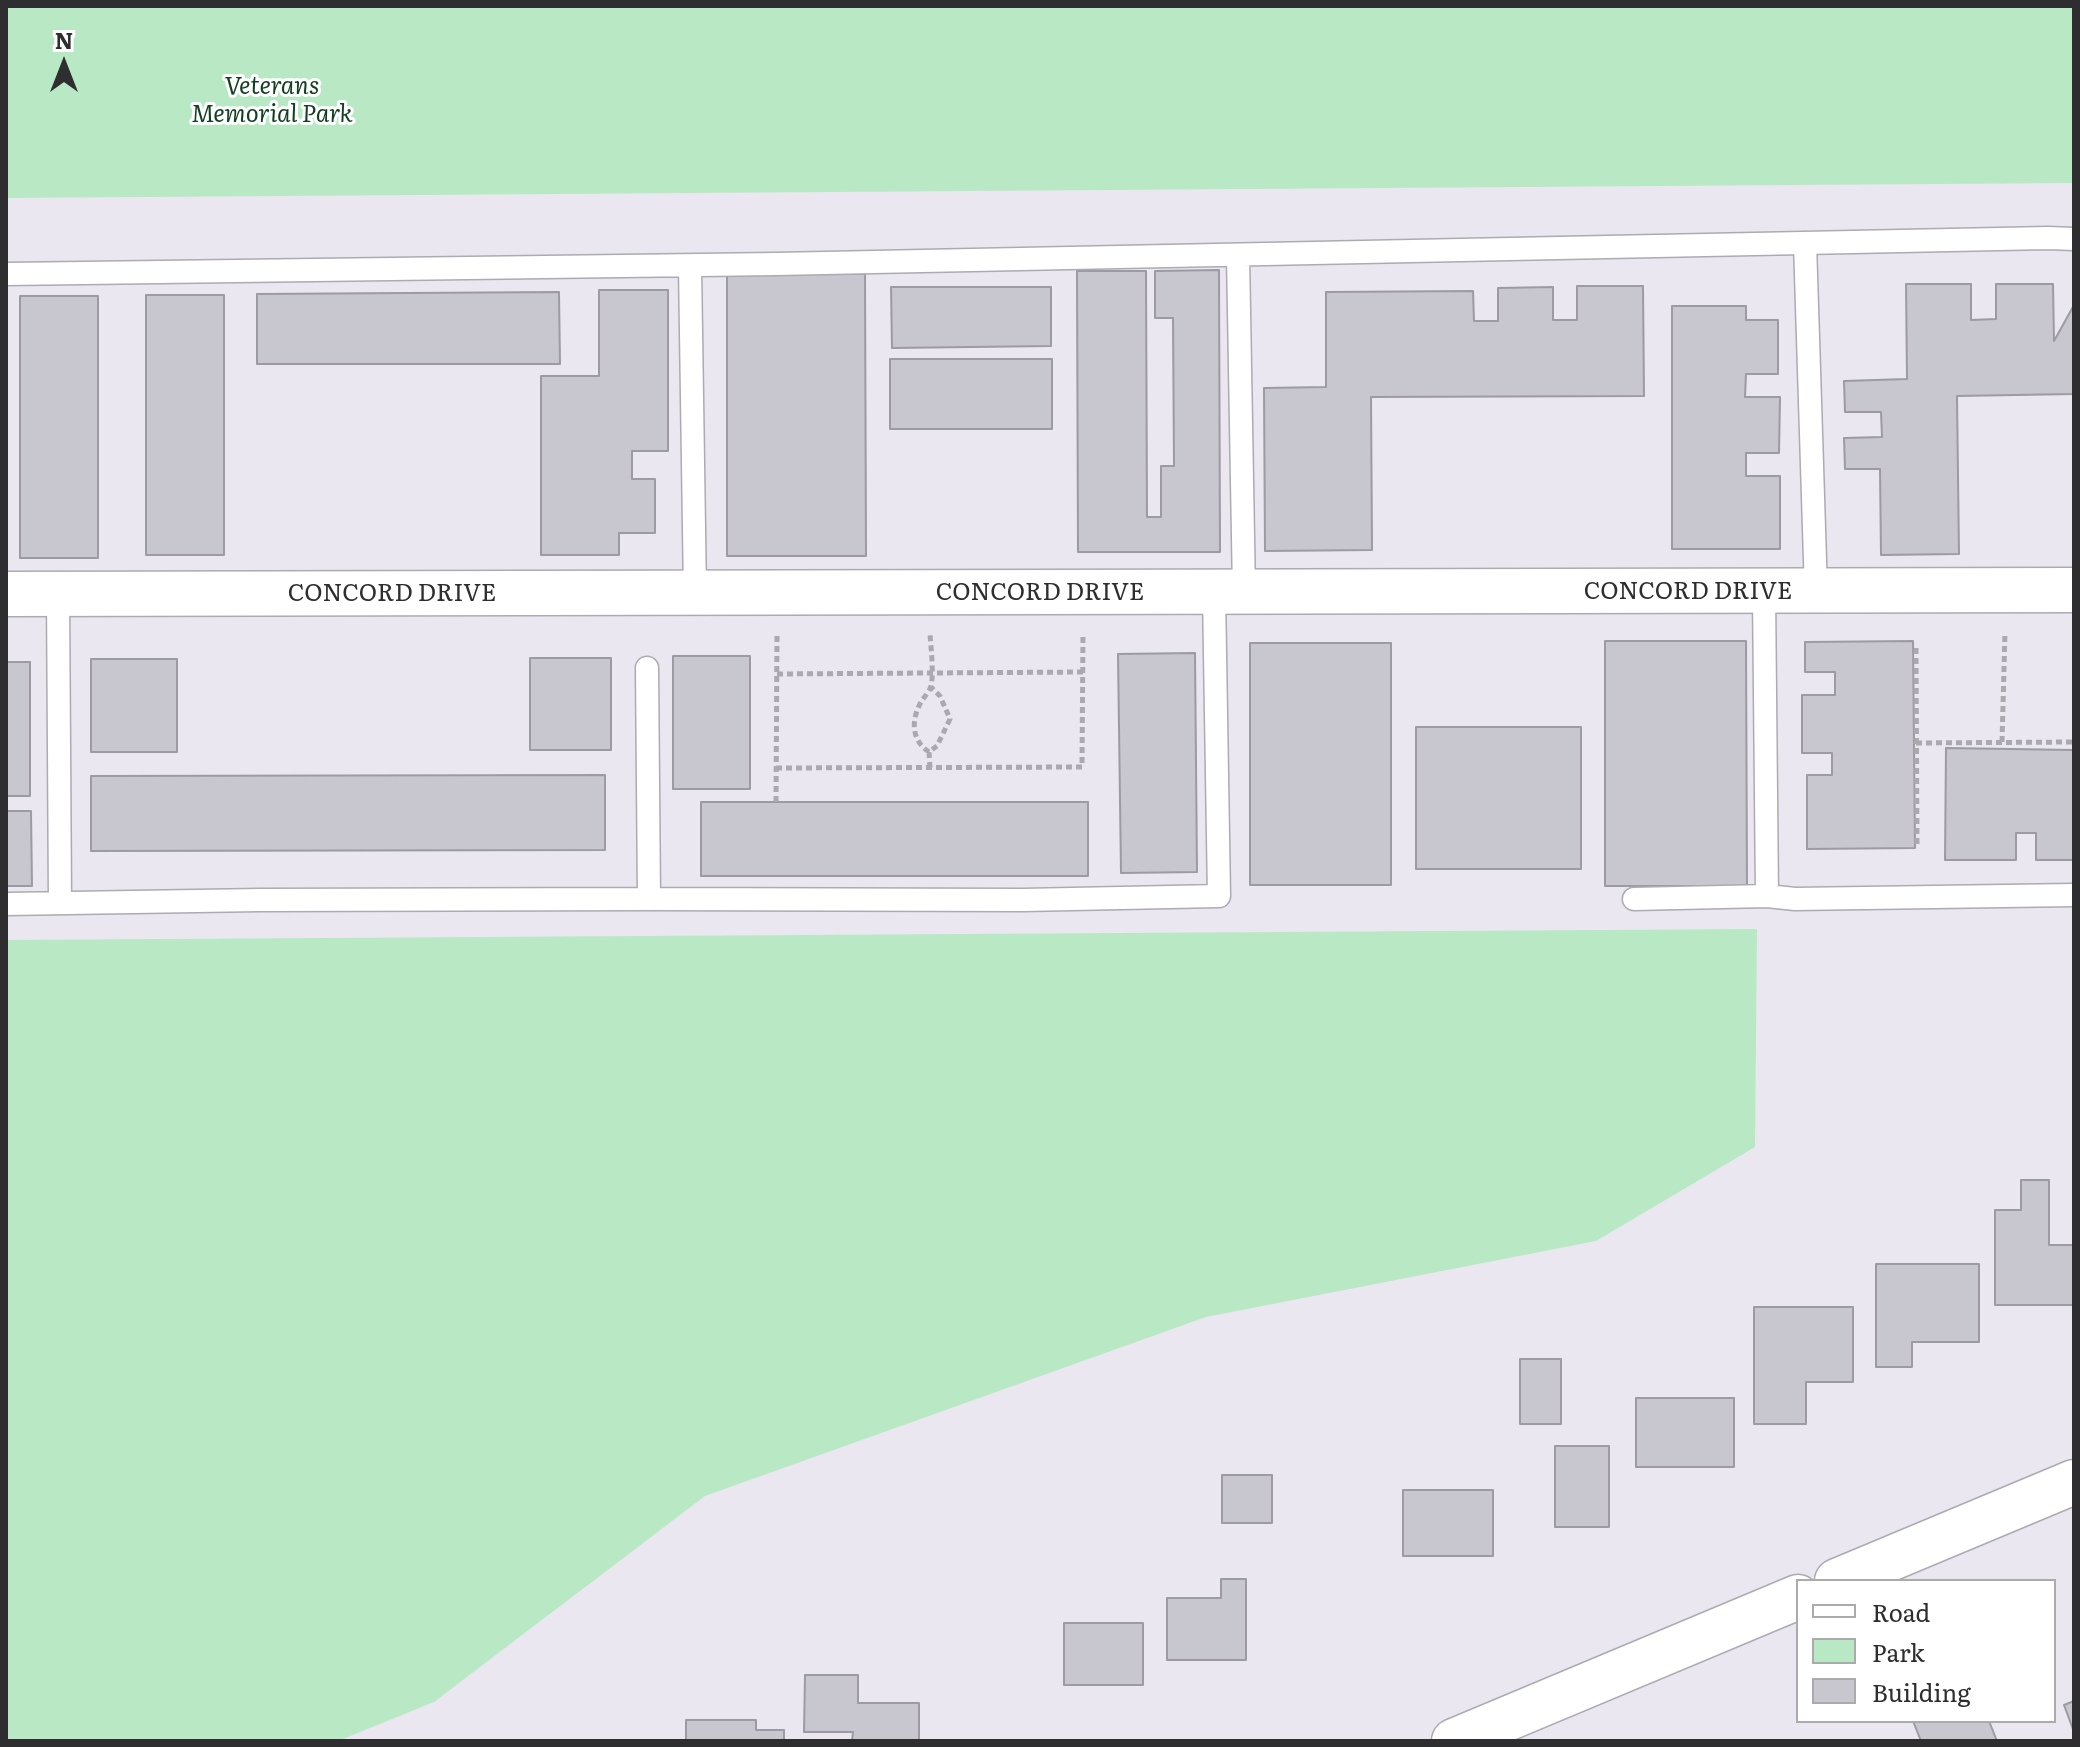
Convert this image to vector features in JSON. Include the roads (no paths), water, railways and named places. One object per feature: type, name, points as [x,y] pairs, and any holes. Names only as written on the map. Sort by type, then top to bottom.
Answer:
[{"type":"street","name":"CONCORD DRIVE","points":[[6,594],[2074,590]]},
{"type":"street","points":[[1842,1579],[2074,1482]]},
{"type":"street","points":[[1454,1741],[1796,1598]]},
{"type":"lane","points":[[6,274],[690,266],[2074,239]]},
{"type":"lane","points":[[1805,243],[1816,592]]},
{"type":"lane","points":[[6,904],[276,900],[1023,900],[1219,896],[1238,255]]},
{"type":"lane","points":[[690,266],[695,594]]},
{"type":"lane","points":[[1764,592],[1767,896]]},
{"type":"lane","points":[[58,594],[60,903]]},
{"type":"lane","points":[[647,668],[649,899]]},
{"type":"lane","points":[[1634,899],[2074,895]]},
{"type":"park label","name":"Veterans Memorial Park","points":[[272,101]]}]
